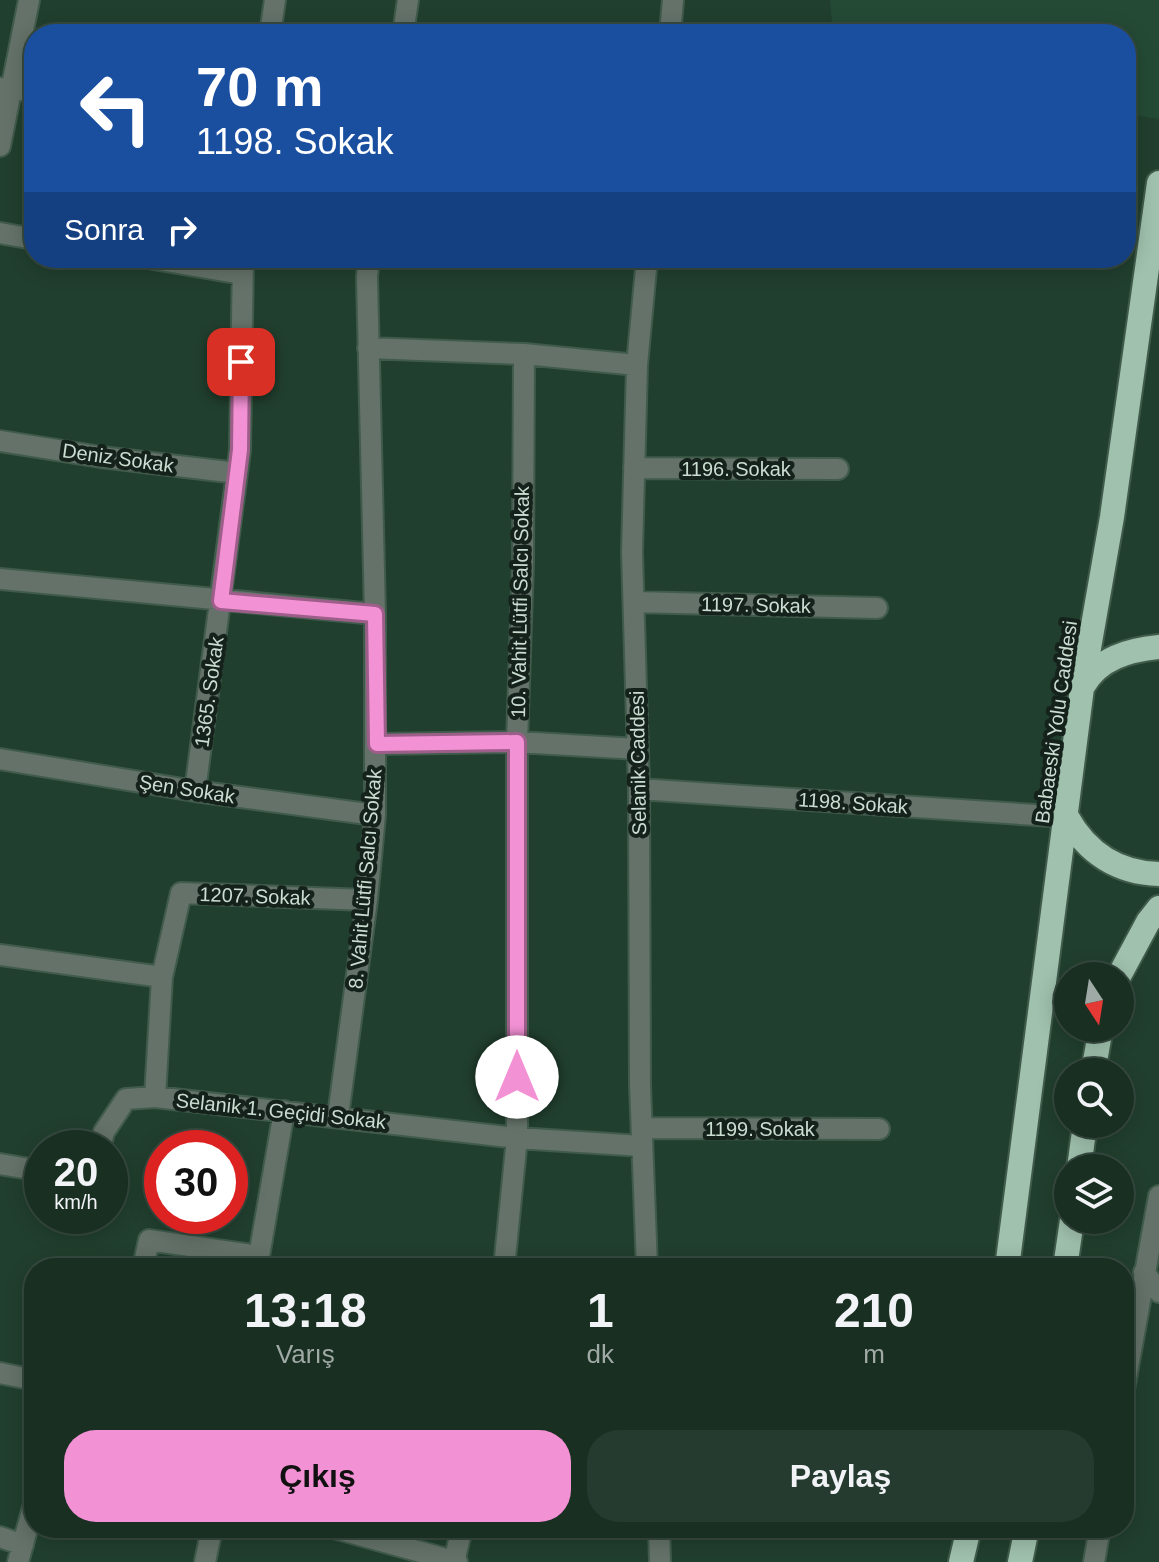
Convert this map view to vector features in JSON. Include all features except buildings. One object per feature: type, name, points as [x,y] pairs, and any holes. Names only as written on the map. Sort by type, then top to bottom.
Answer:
[{"type":"highway","name":"Babaeski Yolu Caddesi","points":[[1008,1258],[1082,688],[1112,517],[1159,183]]},
{"type":"highway","points":[[1082,688],[1089,675],[1102,664],[1135,650],[1159,647]]},
{"type":"highway","points":[[1067,817],[1077,835],[1104,859],[1142,873],[1159,874]]},
{"type":"highway","points":[[1126,962],[1159,908]]},
{"type":"highway","points":[[1066,1258],[1070,1234]]},
{"type":"highway","points":[[961,1562],[967,1538]]},
{"type":"highway","points":[[1020,1562],[1025,1538]]},
{"type":"street","points":[[0,146],[6,88],[29,0]]},
{"type":"street","points":[[271,24],[275,0]]},
{"type":"street","points":[[404,24],[408,0]]},
{"type":"street","points":[[671,24],[673,0]]},
{"type":"street","points":[[0,233],[24,237]]},
{"type":"street","name":"1365. Sokak","points":[[195,791],[240,450],[243,268]]},
{"type":"street","name":"8. Vahit Lütfi Salcı Sokak","points":[[338,1116],[367,900],[375,815],[377,744],[368,268]]},
{"type":"street","name":"Selanik Caddesi","points":[[646,268],[637,365],[634,602],[647,1258]]},
{"type":"street","points":[[368,348],[524,354],[637,365]]},
{"type":"street","name":"10. Vahit Lütfi Salcı Sokak","points":[[505,1258],[517,1138],[517,742],[523,562],[524,354]]},
{"type":"street","name":"Deniz Sokak","points":[[0,441],[237,473]]},
{"type":"street","name":"1196. Sokak","points":[[634,468],[838,469]]},
{"type":"street","points":[[0,579],[375,614]]},
{"type":"street","name":"1197. Sokak","points":[[634,602],[877,608]]},
{"type":"street","points":[[377,744],[517,742],[638,749]]},
{"type":"street","name":"Şen Sokak","points":[[0,759],[195,791],[375,815]]},
{"type":"street","name":"1198. Sokak","points":[[639,789],[1067,817]]},
{"type":"street","name":"1207. Sokak","points":[[162,977],[181,893],[367,900]]},
{"type":"street","points":[[0,955],[162,977]]},
{"type":"street","name":"Selanik 1. Geçidi Sokak","points":[[162,977],[155,1097],[517,1138],[642,1137]]},
{"type":"street","points":[[105,1130],[126,1099],[155,1097]]},
{"type":"street","points":[[259,1258],[284,1111]]},
{"type":"street","name":"1199. Sokak","points":[[642,1137],[879,1129]]},
{"type":"street","points":[[0,1164],[24,1168]]},
{"type":"street","points":[[1134,1330],[1159,1196]]},
{"type":"street","points":[[145,1258],[149,1240],[238,1258]]},
{"type":"street","points":[[1144,1272],[1159,1292]]},
{"type":"street","points":[[0,1373],[24,1378]]},
{"type":"street","points":[[0,1537],[20,1553]]},
{"type":"street","points":[[205,1562],[210,1538]]},
{"type":"street","points":[[370,1538],[455,1562],[460,1538]]},
{"type":"street","points":[[659,1538],[660,1562]]},
{"type":"street","points":[[1094,1562],[1098,1538]]},
{"type":"shaded area","points":[[830,0],[1159,0],[1159,119],[1136,116],[1136,24],[832,24]]},
{"type":"route","points":[[241,362],[240,450],[221,601],[375,614],[377,744],[517,742],[517,1077]]}]
